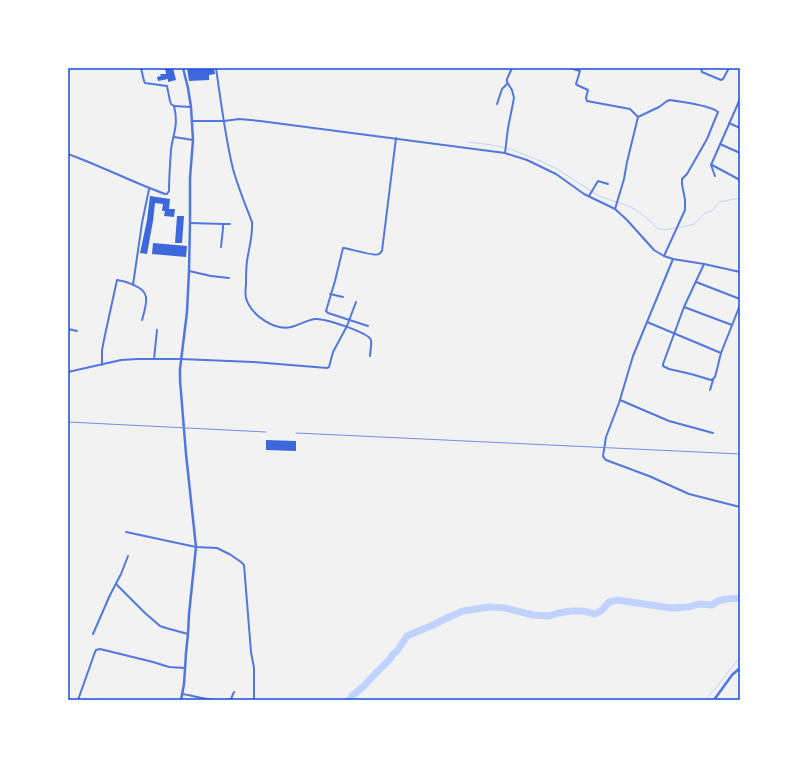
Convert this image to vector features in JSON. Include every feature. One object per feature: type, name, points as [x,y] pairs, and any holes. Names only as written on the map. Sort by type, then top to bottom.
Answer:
[{"type":"street","points":[[68,154],[92,163],[149,189],[165,194],[168,193],[171,149],[176,125],[174,106],[170,103],[167,86],[145,83],[141,68]]},
{"type":"street","points":[[181,700],[196,546],[180,380],[187,312],[190,178],[193,140],[191,107],[183,68]]},
{"type":"street","points":[[216,68],[233,169],[252,222],[247,262],[245,294],[247,302],[251,308],[264,320],[277,327],[291,327],[316,319],[347,326],[363,333],[371,340],[370,356]]},
{"type":"street","points":[[505,151],[514,98],[507,79],[512,68]]},
{"type":"street","points":[[570,68],[580,71],[576,84],[588,90],[586,98],[587,101],[630,108],[638,117]]},
{"type":"street","points":[[652,68],[662,68]]},
{"type":"street","points":[[701,68],[702,72],[721,80],[724,78],[729,68]]},
{"type":"street","points":[[497,104],[502,89],[508,84]]},
{"type":"street","points":[[715,176],[711,165],[740,99]]},
{"type":"street","points":[[638,117],[650,112],[670,100],[700,105],[718,112],[707,139],[687,174],[682,179],[685,210],[664,256]]},
{"type":"street","points":[[174,106],[191,107]]},
{"type":"street","points":[[615,209],[624,179],[638,117]]},
{"type":"street","points":[[192,121],[260,121],[505,151],[556,174],[584,194],[615,209],[654,250],[664,256],[740,272]]},
{"type":"street","points":[[729,123],[740,128]]},
{"type":"street","points":[[174,137],[193,140]]},
{"type":"street","points":[[368,326],[349,321],[326,312],[343,248],[377,254],[380,254],[382,251],[396,138]]},
{"type":"street","points":[[720,144],[740,153]]},
{"type":"street","points":[[711,165],[740,180]]},
{"type":"street","points":[[590,196],[598,181],[608,184]]},
{"type":"street","points":[[132,285],[149,189]]},
{"type":"street","points":[[190,223],[230,224]]},
{"type":"street","points":[[221,247],[223,224]]},
{"type":"street","points":[[673,259],[633,356],[620,400],[606,437],[603,453],[604,458],[689,494],[740,507]]},
{"type":"street","points":[[704,264],[684,307],[663,366],[707,379],[713,379]]},
{"type":"street","points":[[189,271],[229,278]]},
{"type":"street","points":[[102,365],[104,342],[117,280],[142,290],[146,296],[147,299],[142,320]]},
{"type":"street","points":[[696,282],[740,299]]},
{"type":"street","points":[[330,294],[342,297]]},
{"type":"street","points":[[68,372],[121,360],[154,359],[253,362],[326,369],[329,367],[333,352],[347,326],[356,302]]},
{"type":"street","points":[[710,390],[740,305]]},
{"type":"street","points":[[684,307],[732,326]]},
{"type":"street","points":[[647,322],[722,353]]},
{"type":"street","points":[[68,329],[78,331]]},
{"type":"street","points":[[154,359],[156,330]]},
{"type":"street","points":[[620,400],[669,421],[713,433]]},
{"type":"street","points":[[126,532],[196,546],[217,548],[242,562],[244,565],[251,652],[254,668],[254,700]]},
{"type":"street","points":[[93,634],[128,556]]},
{"type":"street","points":[[116,584],[160,626],[188,634]]},
{"type":"street","points":[[78,700],[95,652],[98,649],[141,658],[169,667],[185,668]]},
{"type":"street","points":[[714,700],[732,675],[740,668]]},
{"type":"street","points":[[182,694],[228,700],[231,699],[234,692]]},
{"type":"street","points":[[68,699],[73,700]]},
{"type":"building","points":[[165,68],[173,68],[176,80],[168,82],[168,79],[158,81],[157,77],[161,76],[160,74],[166,74]]},
{"type":"building","points":[[187,68],[214,68],[215,74],[209,75],[209,80],[189,81]]},
{"type":"building","points":[[150,196],[170,199],[169,209],[175,209],[174,217],[164,216],[165,211],[162,211],[163,204],[155,203],[147,254],[140,253]]},
{"type":"building","points":[[177,216],[184,216],[182,243],[175,243]]},
{"type":"building","points":[[153,243],[187,246],[186,257],[152,254]]},
{"type":"building","points":[[266,440],[296,441],[296,451],[266,450]]},
{"type":"waterway","points":[[468,142],[510,149],[538,160],[557,169],[599,196],[631,207],[648,219],[657,228],[664,230],[675,228]]},
{"type":"waterway","points":[[678,228],[694,224],[705,213],[712,211],[719,202],[740,198]]},
{"type":"waterway","points":[[349,700],[390,659],[407,636],[463,611],[489,607],[505,608],[533,615],[549,616],[571,611],[583,611],[595,614],[602,610],[609,602],[617,600],[671,608],[689,607],[699,604],[712,605],[718,601],[740,598]]},
{"type":"waterway","points":[[705,700],[740,657]]},
{"type":"railway","points":[[68,422],[266,432]]},
{"type":"railway","points":[[296,433],[740,454]]}]
